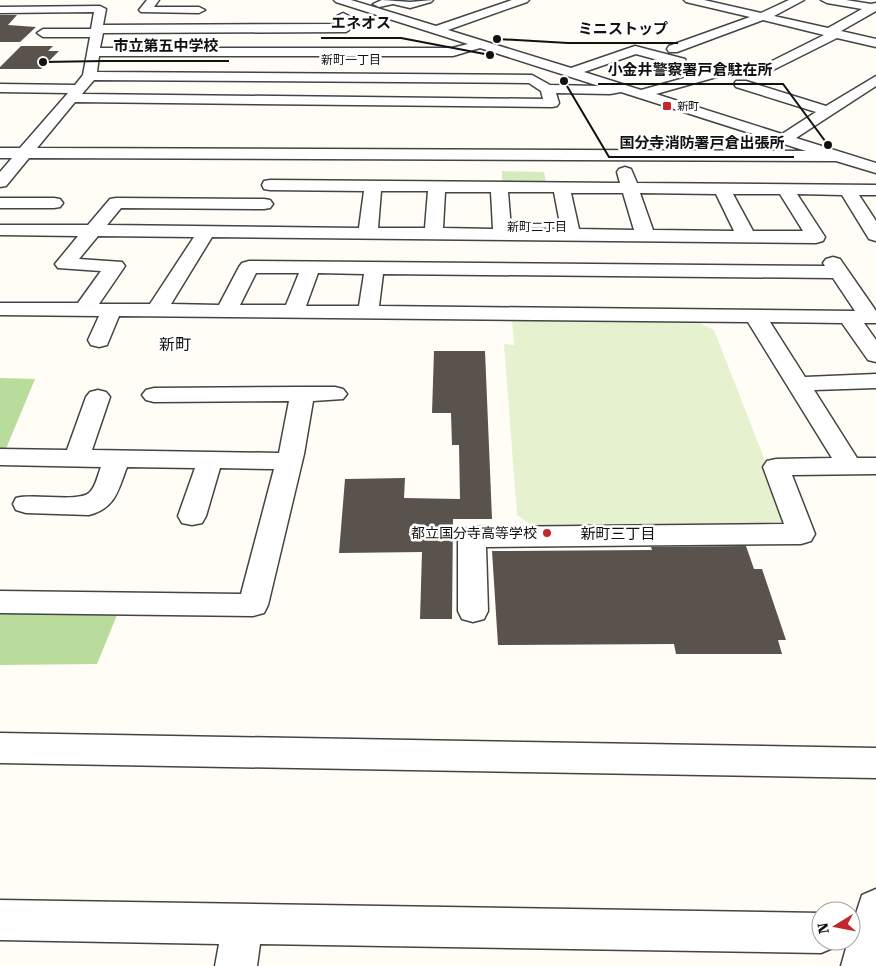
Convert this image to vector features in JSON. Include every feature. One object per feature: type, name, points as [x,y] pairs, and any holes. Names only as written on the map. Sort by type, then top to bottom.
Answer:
[{"type":"street","points":[[153,0],[145,10],[200,9],[343,16],[389,15]]},
{"type":"street","points":[[365,8],[393,1],[410,4],[427,0]]},
{"type":"street","points":[[436,30],[523,0]]},
{"type":"street","points":[[690,0],[709,2],[762,17],[876,43]]},
{"type":"street","points":[[673,49],[762,17],[798,0]]},
{"type":"street","points":[[827,0],[874,7]]},
{"type":"street","points":[[346,1],[876,168]]},
{"type":"street","points":[[0,10],[39,5],[100,10],[90,76],[0,182]]},
{"type":"street","points":[[771,67],[833,33],[874,7]]},
{"type":"street","points":[[189,29],[200,9]]},
{"type":"street","points":[[43,33],[189,29],[346,28],[343,16]]},
{"type":"street","points":[[94,52],[453,52],[481,44]]},
{"type":"street","points":[[572,72],[635,50],[680,62]]},
{"type":"street","points":[[642,94],[738,67],[757,72]]},
{"type":"street","points":[[90,76],[532,79],[547,89],[610,90],[622,88]]},
{"type":"street","points":[[784,139],[876,80]]},
{"type":"street","points":[[741,84],[828,111]]},
{"type":"street","points":[[0,88],[76,94],[552,103],[547,89]]},
{"type":"street","points":[[0,153],[838,156]]},
{"type":"street","points":[[253,232],[281,154]]},
{"type":"street","points":[[406,186],[409,155]]},
{"type":"street","points":[[619,155],[644,235]]},
{"type":"street","points":[[270,185],[876,190]]},
{"type":"street","points":[[368,232],[373,185]]},
{"type":"street","points":[[434,232],[437,186]]},
{"type":"street","points":[[499,187],[502,233]]},
{"type":"street","points":[[562,188],[591,292]]},
{"type":"street","points":[[722,189],[746,236]]},
{"type":"street","points":[[0,230],[92,232],[434,232],[816,237],[786,190]]},
{"type":"street","points":[[846,190],[869,213],[876,235]]},
{"type":"street","points":[[0,203],[54,203],[31,231]]},
{"type":"street","points":[[85,309],[115,266],[65,264],[116,203],[264,204]]},
{"type":"street","points":[[157,310],[206,232]]},
{"type":"street","points":[[227,310],[249,267],[311,267],[374,268],[591,292],[755,316],[873,317]]},
{"type":"street","points":[[294,311],[311,267]]},
{"type":"street","points":[[368,312],[374,268]]},
{"type":"street","points":[[0,309],[368,312],[836,268],[873,317]]},
{"type":"street","points":[[99,340],[112,309]]},
{"type":"street","points":[[755,316],[798,384],[868,468]]},
{"type":"street","points":[[848,316],[876,355]]},
{"type":"street","points":[[798,384],[876,381]]},
{"type":"street","points":[[0,602],[253,605],[289,461],[302,394]]},
{"type":"street","points":[[154,395],[335,394]]},
{"type":"street","points":[[77,458],[98,397]]},
{"type":"street","points":[[0,457],[289,461]]},
{"type":"street","points":[[36,509],[89,506],[102,496],[116,458]]},
{"type":"street","points":[[192,516],[210,460]]},
{"type":"street","points":[[473,611],[472,537],[801,534],[776,467],[868,468]]},
{"type":"street","points":[[0,748],[876,763]]},
{"type":"street","points":[[0,920],[811,933]]},
{"type":"street","points":[[236,966],[243,923]]},
{"type":"green space","points":[[502,171],[544,172],[547,187],[502,186]]},
{"type":"green space","points":[[512,320],[697,322],[714,330],[791,527],[535,527],[517,515],[504,344],[514,345]]},
{"type":"green space","points":[[0,378],[35,379],[5,451],[0,451]]},
{"type":"green space","points":[[119,610],[97,664],[0,665],[0,611]]},
{"type":"building","points":[[0,15],[17,15],[8,25],[36,27],[20,42],[0,42]]},
{"type":"building","points":[[21,46],[53,46],[48,51],[59,51],[41,69],[0,69]]},
{"type":"building","points":[[434,351],[485,351],[492,519],[453,519],[452,619],[420,619],[422,552],[339,553],[345,479],[405,478],[404,498],[460,499],[459,445],[452,445],[451,413],[432,413]]},
{"type":"building","points":[[746,546],[754,569],[762,569],[786,640],[778,640],[782,654],[676,654],[674,644],[498,645],[492,551],[652,550],[651,547]]},
{"type":"place","name":"ミニストップ","points":[[497,39]]},
{"type":"place","name":"エネオス","points":[[490,55]]},
{"type":"place","name":"市立第五中学校","points":[[43,62]]},
{"type":"place","name":"国分寺消防署戸倉出張所","points":[[564,81]]},
{"type":"place","name":"新町","points":[[667,106]]},
{"type":"place","name":"小金井警察署戸倉駐在所","points":[[828,145]]},
{"type":"place","name":"都立国分寺高等学校","points":[[547,533]]},
{"type":"district","name":"新町一丁目","points":[[351,60]]},
{"type":"district","name":"新町二丁目","points":[[537,227]]},
{"type":"district","name":"新町","points":[[175,344]]},
{"type":"district","name":"新町三丁目","points":[[618,534]]}]
